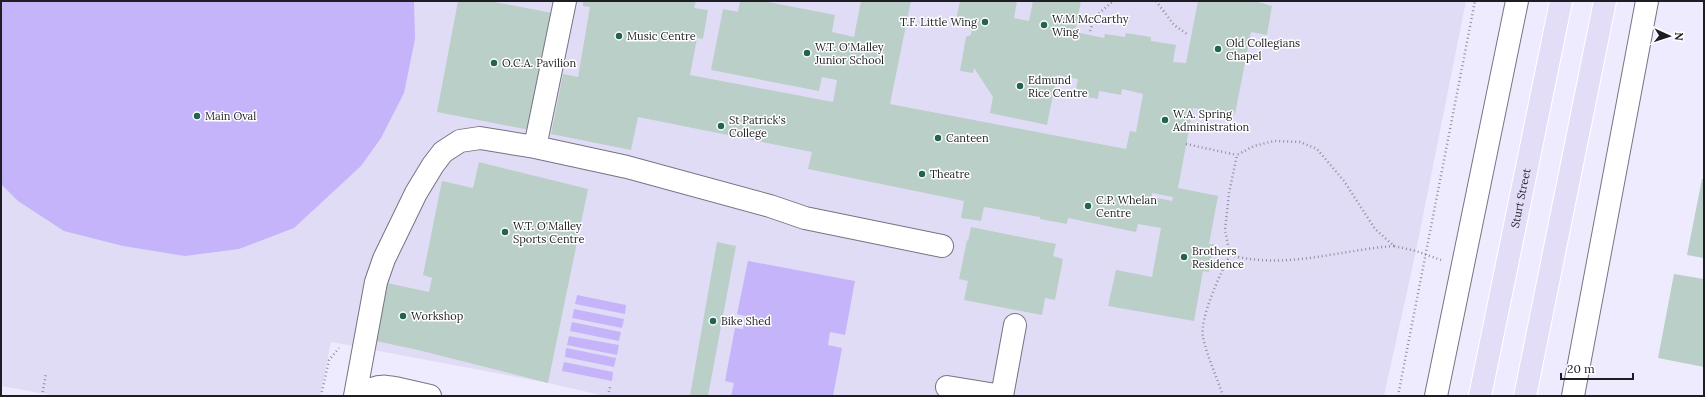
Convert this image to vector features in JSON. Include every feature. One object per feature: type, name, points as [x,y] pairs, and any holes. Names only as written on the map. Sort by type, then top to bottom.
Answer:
[{"type":"main road","name":"Sturt Street","points":[[1480,396],[1561,1]]},
{"type":"main road","points":[[1525,396],[1605,1]]},
{"type":"street","points":[[535,147],[565,1]]},
{"type":"street","points":[[1436,396],[1517,1]]},
{"type":"street","points":[[1573,396],[1648,1]]},
{"type":"street","points":[[355,396],[379,272],[416,193],[437,158],[449,146],[460,141],[474,138],[489,139],[535,147],[627,167],[770,206],[805,218],[942,246]]},
{"type":"street","points":[[947,387],[981,394],[1002,396],[1015,325]]},
{"type":"street","points":[[363,349],[362,356],[366,368],[377,379],[397,390]]},
{"type":"street","points":[[362,396],[376,388],[430,396]]},
{"type":"path","points":[[1090,31],[1095,17],[1113,1]]},
{"type":"path","points":[[1156,1],[1174,25],[1187,34]]},
{"type":"path","points":[[1398,396],[1475,1]]},
{"type":"path","points":[[1186,144],[1237,155],[1254,146],[1274,141],[1300,142],[1317,149],[1344,181],[1376,229],[1394,246]]},
{"type":"path","points":[[1223,396],[1203,336],[1211,297],[1220,272],[1230,255],[1225,230],[1229,193],[1237,155]]},
{"type":"path","points":[[1230,255],[1249,261],[1280,261],[1394,246],[1425,254],[1462,267]]},
{"type":"path","points":[[322,396],[329,360],[339,348]]},
{"type":"path","points":[[42,396],[46,373]]},
{"type":"path","points":[[608,396],[610,387]]},
{"type":"shaded area","name":"St Patrick's College","points":[[1,1],[1466,1],[1416,251],[1384,396],[605,396],[548,383],[331,342],[320,396],[57,396],[1,386]]},
{"type":"shaded area","name":"Main Oval","points":[[1,1],[414,1],[415,39],[404,93],[381,138],[361,166],[294,228],[239,249],[185,256],[123,246],[64,231],[18,201],[1,184]]},
{"type":"shaded area","points":[[748,261],[855,281],[845,335],[830,332],[828,345],[842,348],[833,396],[731,396],[734,383],[725,381],[735,328],[743,329],[745,316],[737,314]]},
{"type":"shaded area","points":[[577,295],[626,305],[625,314],[575,304]]},
{"type":"shaded area","points":[[574,309],[624,319],[622,328],[572,318]]},
{"type":"shaded area","points":[[572,322],[621,332],[619,341],[570,331]]},
{"type":"shaded area","points":[[569,336],[619,345],[617,355],[567,345]]},
{"type":"shaded area","points":[[566,348],[616,358],[614,367],[565,357]]},
{"type":"shaded area","points":[[564,362],[613,372],[612,381],[562,371]]},
{"type":"building","name":"O.C.A. Pavilion","points":[[458,1],[489,1],[552,13],[530,130],[437,112]]},
{"type":"building","points":[[583,1],[696,1],[694,8],[708,10],[703,39],[697,38],[690,75],[833,102],[837,80],[822,77],[819,91],[711,70],[723,9],[738,12],[740,1],[763,1],[835,15],[832,32],[854,37],[861,1],[911,1],[890,104],[1126,149],[1130,131],[1136,132],[1143,94],[1122,89],[1121,95],[1099,91],[1098,99],[1075,95],[1078,79],[1057,75],[1047,125],[990,113],[993,97],[974,68],[973,73],[960,71],[966,37],[971,35],[972,28],[955,25],[960,1],[1017,1],[1014,18],[1029,21],[1033,1],[1081,1],[1075,32],[1104,38],[1105,34],[1125,37],[1126,33],[1151,37],[1151,41],[1176,45],[1173,62],[1186,63],[1198,1],[1258,1],[1272,6],[1267,35],[1251,32],[1235,114],[1193,108],[1178,188],[1218,196],[1209,244],[1214,244],[1209,272],[1203,271],[1194,321],[1108,306],[1116,270],[1152,277],[1161,228],[1138,224],[1136,232],[1068,218],[1067,224],[1040,219],[1040,217],[984,207],[981,221],[961,218],[964,201],[808,169],[812,152],[638,117],[631,150],[551,134],[563,74],[578,77],[590,7],[583,6]],"holes":[[[1152,193],[1173,197],[1172,201],[1152,197]]]},
{"type":"building","name":"W.T. O'Malley Sports Centre","points":[[479,162],[588,189],[548,383],[418,350],[376,341],[387,283],[429,292],[432,278],[423,275],[442,181],[473,188]]},
{"type":"building","points":[[1702,179],[1704,179],[1704,258],[1687,255]]},
{"type":"building","points":[[971,227],[1056,244],[1053,256],[1063,259],[1055,300],[1045,298],[1042,315],[964,300],[968,281],[959,279]]},
{"type":"building","name":"Bike Shed","points":[[717,242],[736,246],[708,396],[690,396]]},
{"type":"building","points":[[1674,274],[1704,279],[1704,367],[1658,358]]},
{"type":"place","name":"T.F. Little Wing","points":[[985,22]]},
{"type":"place","name":"W.M McCarthy Wing","points":[[1044,25]]},
{"type":"place","name":"Music Centre","points":[[619,36]]},
{"type":"place","name":"Old Collegians Chapel","points":[[1218,49]]},
{"type":"place","name":"W.T. O'Malley Junior School","points":[[807,53]]},
{"type":"place","name":"O.C.A. Pavilion","points":[[494,63]]},
{"type":"place","name":"Edmund Rice Centre","points":[[1020,86]]},
{"type":"place","name":"Main Oval","points":[[197,116]]},
{"type":"place","name":"W.A. Spring Administration","points":[[1165,120]]},
{"type":"place","name":"St Patrick's College","points":[[721,126]]},
{"type":"place","name":"Canteen","points":[[938,138]]},
{"type":"place","name":"Theatre","points":[[922,174]]},
{"type":"place","name":"C.P. Whelan Centre","points":[[1088,206]]},
{"type":"place","name":"W.T. O'Malley Sports Centre","points":[[505,232]]},
{"type":"place","name":"Brothers Residence","points":[[1184,257]]},
{"type":"place","name":"Workshop","points":[[403,316]]},
{"type":"place","name":"Bike Shed","points":[[713,321]]}]
